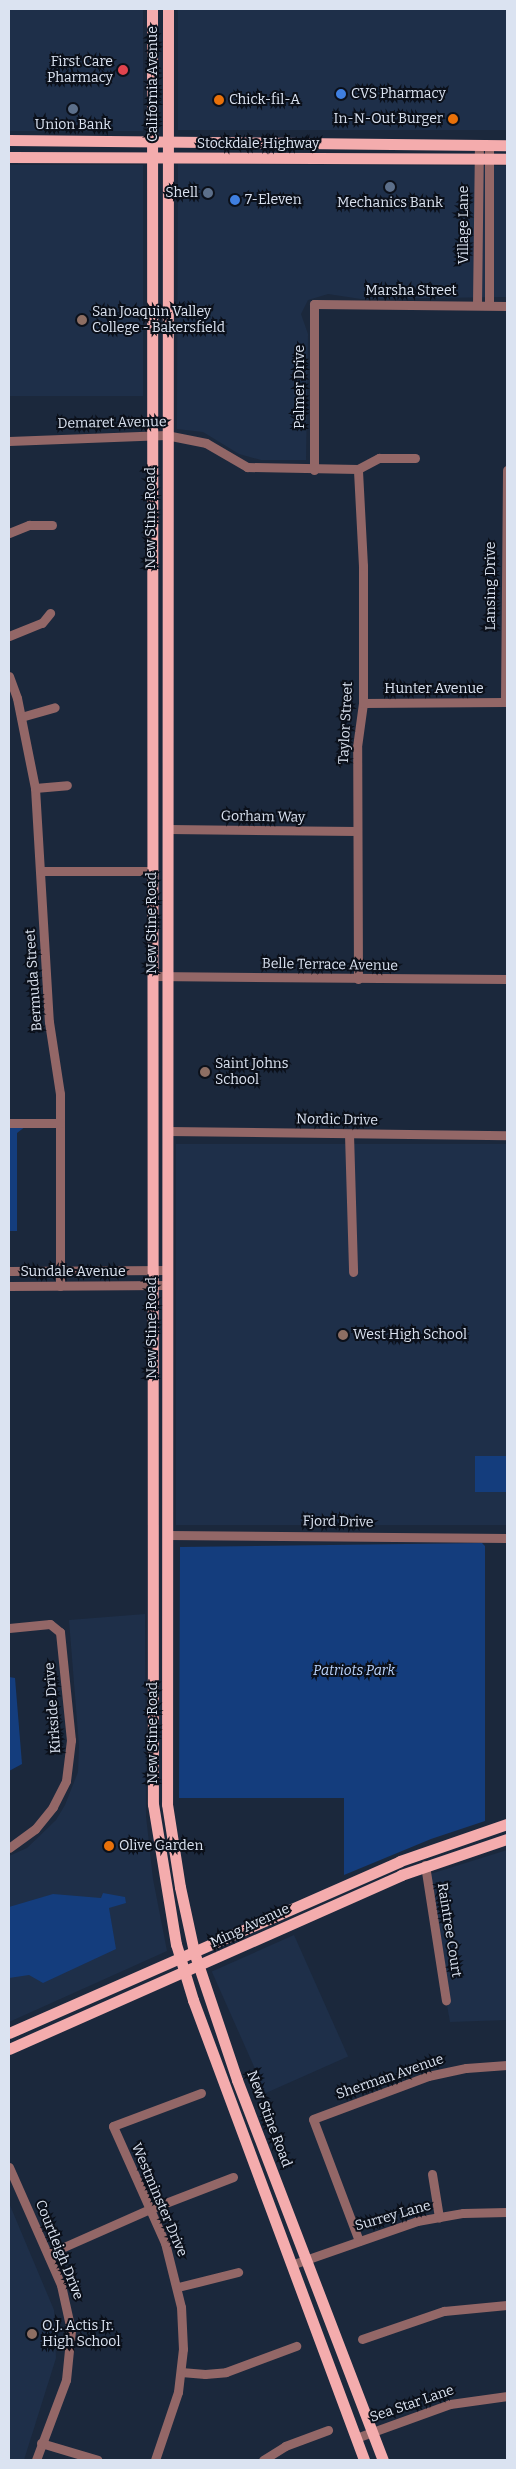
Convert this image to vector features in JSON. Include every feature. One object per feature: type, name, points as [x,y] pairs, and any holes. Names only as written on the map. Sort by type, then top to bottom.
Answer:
[{"type":"main road","name":"California Avenue","points":[[150,158],[152,9]]},
{"type":"main road","name":"California Avenue","points":[[168,9],[168,158]]},
{"type":"main road","name":"Stockdale Highway","points":[[9,140],[507,145]]},
{"type":"main road","points":[[345,159],[351,151],[384,149],[392,144]]},
{"type":"main road","name":"Stockdale Highway","points":[[9,156],[507,160]]},
{"type":"main road","name":"New Stine Road","points":[[150,158],[153,1804],[160,1863],[184,1972],[364,2460]]},
{"type":"main road","name":"New Stine Road","points":[[168,158],[166,435],[168,830],[167,1804],[180,1887],[194,1952],[239,2085],[383,2460]]},
{"type":"main road","points":[[150,286],[167,286]]},
{"type":"main road","points":[[153,1474],[160,1484],[160,1528],[168,1534]]},
{"type":"main road","points":[[153,1544],[160,1552],[162,1575],[168,1585]]},
{"type":"main road","name":"Ming Avenue","points":[[9,2033],[400,1861],[507,1824]]},
{"type":"main road","points":[[426,1865],[432,1856],[489,1829]]},
{"type":"main road","name":"Ming Avenue","points":[[9,2049],[426,1865],[507,1839]]},
{"type":"street","points":[[484,145],[489,306]]},
{"type":"street","name":"Village Lane","points":[[477,306],[484,159]]},
{"type":"street","name":"Marsha Street","points":[[314,304],[507,306]]},
{"type":"street","name":"Palmer Drive","points":[[314,304],[314,470]]},
{"type":"street","name":"Demaret Avenue","points":[[9,441],[166,435],[206,443],[247,468],[358,469]]},
{"type":"street","points":[[358,469],[379,458],[415,458]]},
{"type":"street","name":"Taylor Street","points":[[358,469],[363,566],[363,702],[357,747],[358,979]]},
{"type":"street","name":"Lansing Drive","points":[[505,702],[506,470]]},
{"type":"street","points":[[9,533],[29,525],[52,525]]},
{"type":"street","points":[[9,636],[42,623],[50,613]]},
{"type":"street","name":"Bermuda Street","points":[[9,676],[21,717],[35,788],[49,1022],[60,1094],[60,1286]]},
{"type":"street","name":"Hunter Avenue","points":[[363,702],[505,702]]},
{"type":"street","points":[[21,717],[55,707]]},
{"type":"street","points":[[35,788],[67,785]]},
{"type":"street","name":"Gorham Way","points":[[168,830],[358,832]]},
{"type":"street","points":[[41,871],[151,870]]},
{"type":"street","name":"Belle Terrace Avenue","points":[[152,976],[507,980]]},
{"type":"street","points":[[9,1123],[60,1123]]},
{"type":"street","name":"Nordic Drive","points":[[167,1131],[507,1135]]},
{"type":"street","points":[[349,1134],[353,1272]]},
{"type":"street","name":"Sundale Avenue","points":[[9,1272],[167,1270]]},
{"type":"street","name":"Sundale Avenue","points":[[9,1286],[167,1285]]},
{"type":"street","name":"Fjord Drive","points":[[168,1534],[507,1538]]},
{"type":"street","name":"Kirkside Drive","points":[[9,1628],[50,1624],[60,1632],[71,1740],[69,1767],[60,1794],[45,1818],[9,1848]]},
{"type":"street","name":"Raintree Court","points":[[426,1865],[446,2000]]},
{"type":"street","name":"Sherman Avenue","points":[[359,2240],[313,2118],[428,2076],[466,2068],[507,2065]]},
{"type":"street","name":"Westminster Drive","points":[[155,2460],[173,2414],[181,2372],[183,2330],[178,2288],[171,2260],[114,2126],[201,2093]]},
{"type":"street","name":"Courtleigh Drive","points":[[9,2167],[66,2298],[71,2346],[66,2380],[36,2460]]},
{"type":"street","points":[[432,2174],[439,2217]]},
{"type":"street","points":[[48,2254],[150,2209],[233,2178]]},
{"type":"street","name":"Surrey Lane","points":[[291,2265],[359,2240],[439,2217],[507,2212]]},
{"type":"street","points":[[178,2288],[238,2272]]},
{"type":"street","points":[[362,2339],[444,2311],[507,2305]]},
{"type":"street","points":[[181,2372],[205,2374],[226,2372],[296,2346]]},
{"type":"street","name":"Sea Star Lane","points":[[356,2438],[450,2404],[507,2396]]},
{"type":"street","points":[[263,2460],[285,2446],[328,2430]]},
{"type":"street","points":[[41,2443],[98,2460]]},
{"type":"shaded area","points":[[9,9],[143,9],[143,131],[9,131]]},
{"type":"shaded area","points":[[178,9],[507,9],[507,130],[178,130]]},
{"type":"shaded area","points":[[178,164],[507,166],[507,297],[361,299],[328,294],[308,300],[301,314],[308,334],[306,460],[261,460],[239,454],[203,432],[177,429]]},
{"type":"shaded area","points":[[9,165],[143,165],[143,396],[9,396]]},
{"type":"shaded area","name":"West High School","points":[[176,1144],[507,1144],[507,1525],[176,1525]]},
{"type":"shaded area","points":[[145,1614],[146,1816],[153,1879],[167,1951],[9,2022],[9,1856],[27,1848],[56,1820],[65,1805],[78,1772],[79,1746],[69,1620]]},
{"type":"shaded area","points":[[507,1850],[507,2020],[450,2022],[424,1876]]},
{"type":"shaded area","points":[[294,1935],[348,2057],[266,2093],[212,1972]]},
{"type":"shaded area","name":"O.J. Actis Jr. High School","points":[[9,2203],[54,2310],[56,2358],[24,2460],[9,2460]]},
{"type":"green space","points":[[9,1123],[30,1123],[17,1133],[17,1231],[9,1231]]},
{"type":"green space","points":[[475,1456],[507,1456],[507,1492],[475,1492]]},
{"type":"green space","name":"Patriots Park","points":[[482,1543],[485,1546],[485,1821],[431,1839],[344,1875],[344,1798],[179,1798],[180,1547]]},
{"type":"green space","points":[[9,1677],[15,1678],[22,1764],[9,1771]]},
{"type":"green space","points":[[103,1893],[125,1897],[126,1903],[109,1908],[116,1949],[43,1983],[29,1975],[9,1978],[9,1907],[53,1894],[101,1898]]},
{"type":"place","name":"First Care Pharmacy","points":[[123,70]]},
{"type":"place","name":"CVS Pharmacy","points":[[341,94]]},
{"type":"place","name":"Chick-fil-A","points":[[219,100]]},
{"type":"place","name":"Union Bank","points":[[73,109]]},
{"type":"place","name":"In-N-Out Burger","points":[[453,119]]},
{"type":"place","name":"Mechanics Bank","points":[[390,187]]},
{"type":"place","name":"Shell","points":[[208,193]]},
{"type":"place","name":"7-Eleven","points":[[235,200]]},
{"type":"place","name":"San Joaquin Valley College - Bakersfield","points":[[82,320]]},
{"type":"place","name":"Saint Johns School","points":[[205,1072]]},
{"type":"place","name":"West High School","points":[[343,1335]]},
{"type":"place","name":"Olive Garden","points":[[109,1846]]},
{"type":"place","name":"O.J. Actis Jr. High School","points":[[32,2334]]}]
